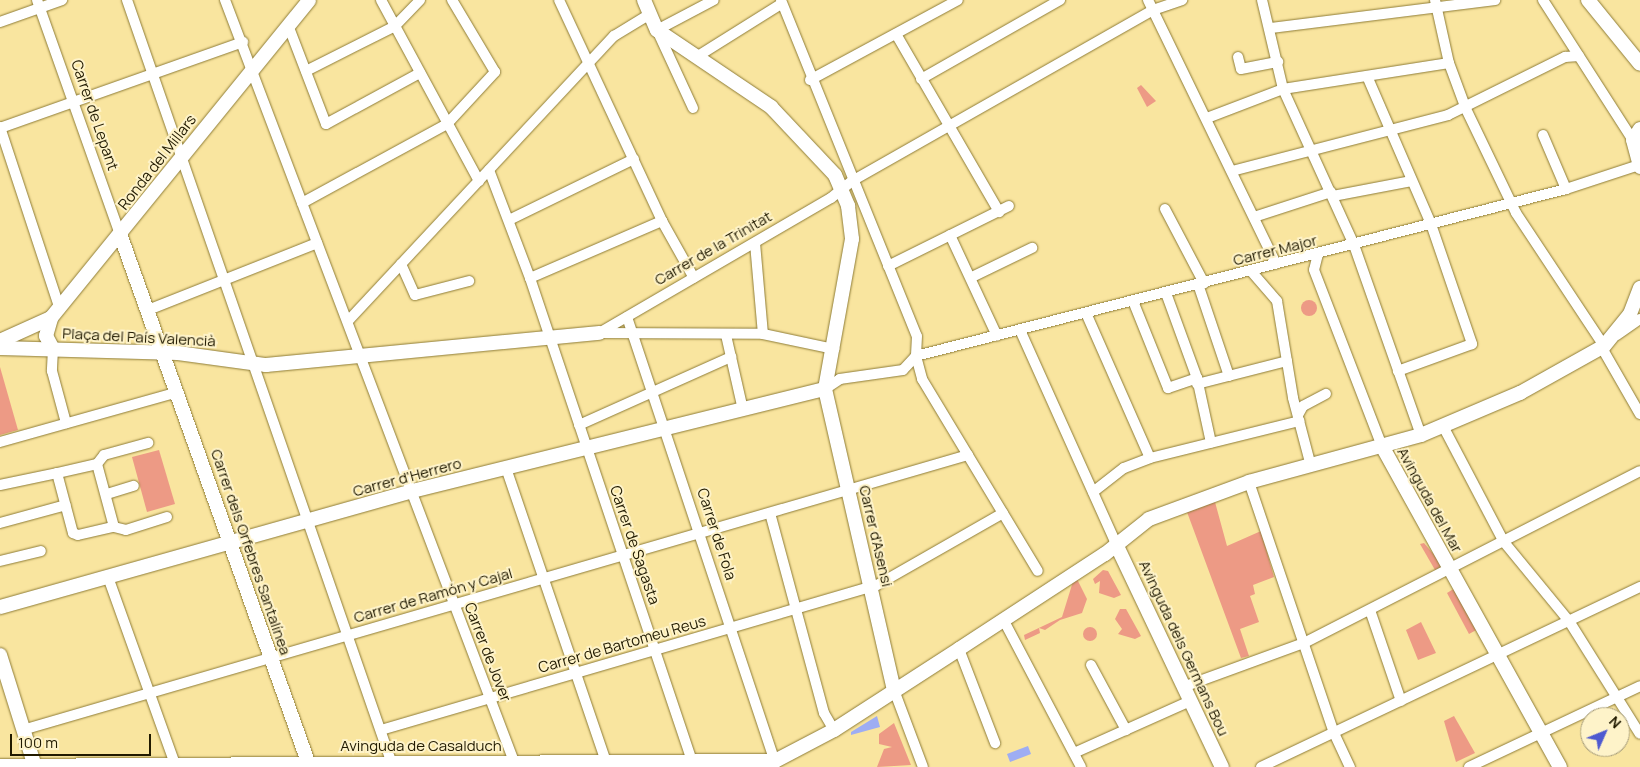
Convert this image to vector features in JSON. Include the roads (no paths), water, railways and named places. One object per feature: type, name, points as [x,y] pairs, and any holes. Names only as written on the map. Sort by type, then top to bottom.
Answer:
[{"type":"street","points":[[0,22],[39,4],[62,0]]},
{"type":"street","points":[[127,0],[392,764]]},
{"type":"street","points":[[225,0],[253,67],[302,203],[361,356]]},
{"type":"street","name":"Ronda del Millars","points":[[56,314],[308,0]]},
{"type":"street","points":[[381,0],[479,181]]},
{"type":"street","points":[[306,71],[395,26],[420,0]]},
{"type":"street","points":[[302,203],[447,124],[495,72],[452,0]]},
{"type":"street","points":[[559,0],[590,61],[662,222],[694,278]]},
{"type":"street","points":[[644,0],[693,108]]},
{"type":"street","points":[[657,30],[714,0]]},
{"type":"street","points":[[810,80],[958,0]]},
{"type":"street","points":[[921,80],[1060,0]]},
{"type":"street","points":[[1148,0],[1207,118],[1276,264]]},
{"type":"street","name":"Carrer de la Trinitat","points":[[599,333],[755,243],[847,185],[949,126],[1153,10],[1182,0]]},
{"type":"street","points":[[1262,0],[1271,28],[1283,89],[1354,245],[1421,435]]},
{"type":"street","points":[[1271,28],[1436,4],[1495,0]]},
{"type":"street","points":[[1543,0],[1579,56],[1636,135],[1639,166]]},
{"type":"street","points":[[1588,0],[1640,64]]},
{"type":"street","points":[[698,56],[781,2],[810,80],[837,139],[847,185],[852,239],[834,349],[825,388]]},
{"type":"street","name":"Carrer de Lepant","points":[[39,4],[120,234],[164,352]]},
{"type":"street","points":[[1436,4],[1449,63],[1466,109],[1513,203],[1606,344],[1640,414]]},
{"type":"street","points":[[348,321],[614,36],[650,14]]},
{"type":"street","points":[[288,25],[326,124],[420,73]]},
{"type":"street","points":[[657,30],[771,107],[847,185],[871,226],[917,336],[916,356],[922,379],[1038,572]]},
{"type":"street","points":[[896,34],[998,212]]},
{"type":"street","points":[[66,423],[52,371],[53,349],[46,336],[56,314],[0,128],[243,42]]},
{"type":"street","points":[[1232,170],[1466,109],[1516,80],[1565,57],[1579,56]]},
{"type":"street","points":[[1238,57],[1241,69],[1278,62]]},
{"type":"street","points":[[1207,118],[1283,89],[1449,63]]},
{"type":"street","points":[[1367,76],[1431,224],[1472,344],[1398,371]]},
{"type":"street","points":[[1543,135],[1566,190]]},
{"type":"street","points":[[509,220],[634,158]]},
{"type":"street","name":"Carrer Major","points":[[916,356],[1566,190],[1639,166]]},
{"type":"street","name":"Carrer de Sagasta","points":[[489,170],[530,278],[693,764]]},
{"type":"street","points":[[1254,217],[1332,194],[1412,181]]},
{"type":"street","points":[[888,266],[1009,206]]},
{"type":"street","points":[[1165,209],[1201,284],[1229,376]]},
{"type":"street","points":[[530,278],[662,222]]},
{"type":"street","points":[[950,236],[972,278],[997,336]]},
{"type":"street","points":[[148,310],[318,243]]},
{"type":"street","points":[[755,243],[763,334]]},
{"type":"street","points":[[972,278],[1032,248]]},
{"type":"street","points":[[1318,254],[1314,270],[1382,446]]},
{"type":"street","points":[[401,264],[414,295],[469,281]]},
{"type":"street","points":[[1251,271],[1278,301],[1287,361],[1299,418],[1312,466]]},
{"type":"street","points":[[1606,344],[1630,314],[1640,288]]},
{"type":"street","points":[[1166,293],[1197,381],[1211,443]]},
{"type":"street","points":[[1134,301],[1168,388],[1229,376],[1287,361]]},
{"type":"street","points":[[1086,313],[1150,458]]},
{"type":"street","points":[[0,341],[56,314]]},
{"type":"street","name":"Carrer de Fola","points":[[627,317],[636,336],[654,388],[775,764]]},
{"type":"street","points":[[1606,344],[1640,319]]},
{"type":"street","points":[[1020,330],[1116,544]]},
{"type":"street","name":"Carrer de la Trinitat","points":[[253,362],[266,365],[599,333],[636,336],[763,334],[834,349]]},
{"type":"street","points":[[726,334],[743,410]]},
{"type":"street","name":"Avinguda de Casalduch","points":[[0,766],[775,764],[834,730],[959,649],[1116,544],[1149,519],[1250,482],[1421,435],[1520,393],[1606,344]]},
{"type":"street","name":"Plaça del País Valencià","points":[[0,348],[164,352],[253,362]]},
{"type":"street","name":"Carrer dels Orfebres Santalínea","points":[[164,352],[309,765]]},
{"type":"street","name":"Carrer de Jover","points":[[361,356],[515,764]]},
{"type":"street","points":[[825,388],[840,379],[903,370],[916,356]]},
{"type":"street","points":[[579,425],[654,388],[731,357]]},
{"type":"street","name":"Carrer d'Herrero","points":[[0,608],[412,491],[743,410],[825,388]]},
{"type":"street","name":"Carrer d'Asensi","points":[[825,388],[894,690]]},
{"type":"street","points":[[0,442],[178,392]]},
{"type":"street","points":[[1299,418],[1303,406],[1326,394]]},
{"type":"street","points":[[1093,492],[1124,468],[1150,458],[1299,418]]},
{"type":"street","points":[[1443,426],[1504,542],[1569,621],[1640,734]]},
{"type":"street","points":[[0,485],[96,464],[104,455],[148,443]]},
{"type":"street","name":"Avinguda del Mar","points":[[1382,446],[1560,767]]},
{"type":"street","name":"Carrer de Ramón y Cajal","points":[[26,730],[150,692],[968,455]]},
{"type":"street","points":[[96,464],[107,494],[114,527]]},
{"type":"street","points":[[506,468],[607,764]]},
{"type":"street","points":[[1451,570],[1640,471]]},
{"type":"street","points":[[57,473],[66,505],[78,535],[114,527],[126,530],[167,517]]},
{"type":"street","points":[[1250,482],[1334,733],[1350,767]]},
{"type":"street","points":[[107,494],[134,486]]},
{"type":"street","points":[[0,523],[66,505]]},
{"type":"street","points":[[770,513],[824,713],[834,730]]},
{"type":"street","name":"Carrer de Bartomeu Reus","points":[[381,730],[870,587],[1002,513]]},
{"type":"street","name":"Avinguda dels Germans Bou","points":[[1116,544],[1222,767]]},
{"type":"street","points":[[0,561],[41,551]]},
{"type":"street","name":"Avinguda del Mar","points":[[1183,687],[1304,643],[1451,570]]},
{"type":"street","points":[[108,577],[176,765]]},
{"type":"street","points":[[1261,767],[1640,587]]},
{"type":"street","points":[[1370,610],[1402,701]]},
{"type":"street","points":[[1003,619],[1081,767]]},
{"type":"street","points":[[959,649],[995,742]]},
{"type":"street","points":[[0,655],[26,730],[35,766]]},
{"type":"street","points":[[1092,665],[1126,730]]},
{"type":"street","points":[[1469,767],[1640,686]]},
{"type":"street","points":[[894,690],[923,767]]},
{"type":"street","points":[[1074,753],[1190,701]]},
{"type":"water","points":[[877,716],[880,727],[851,735],[851,732]]},
{"type":"water","points":[[1028,746],[1031,754],[1010,762],[1007,754]]}]
